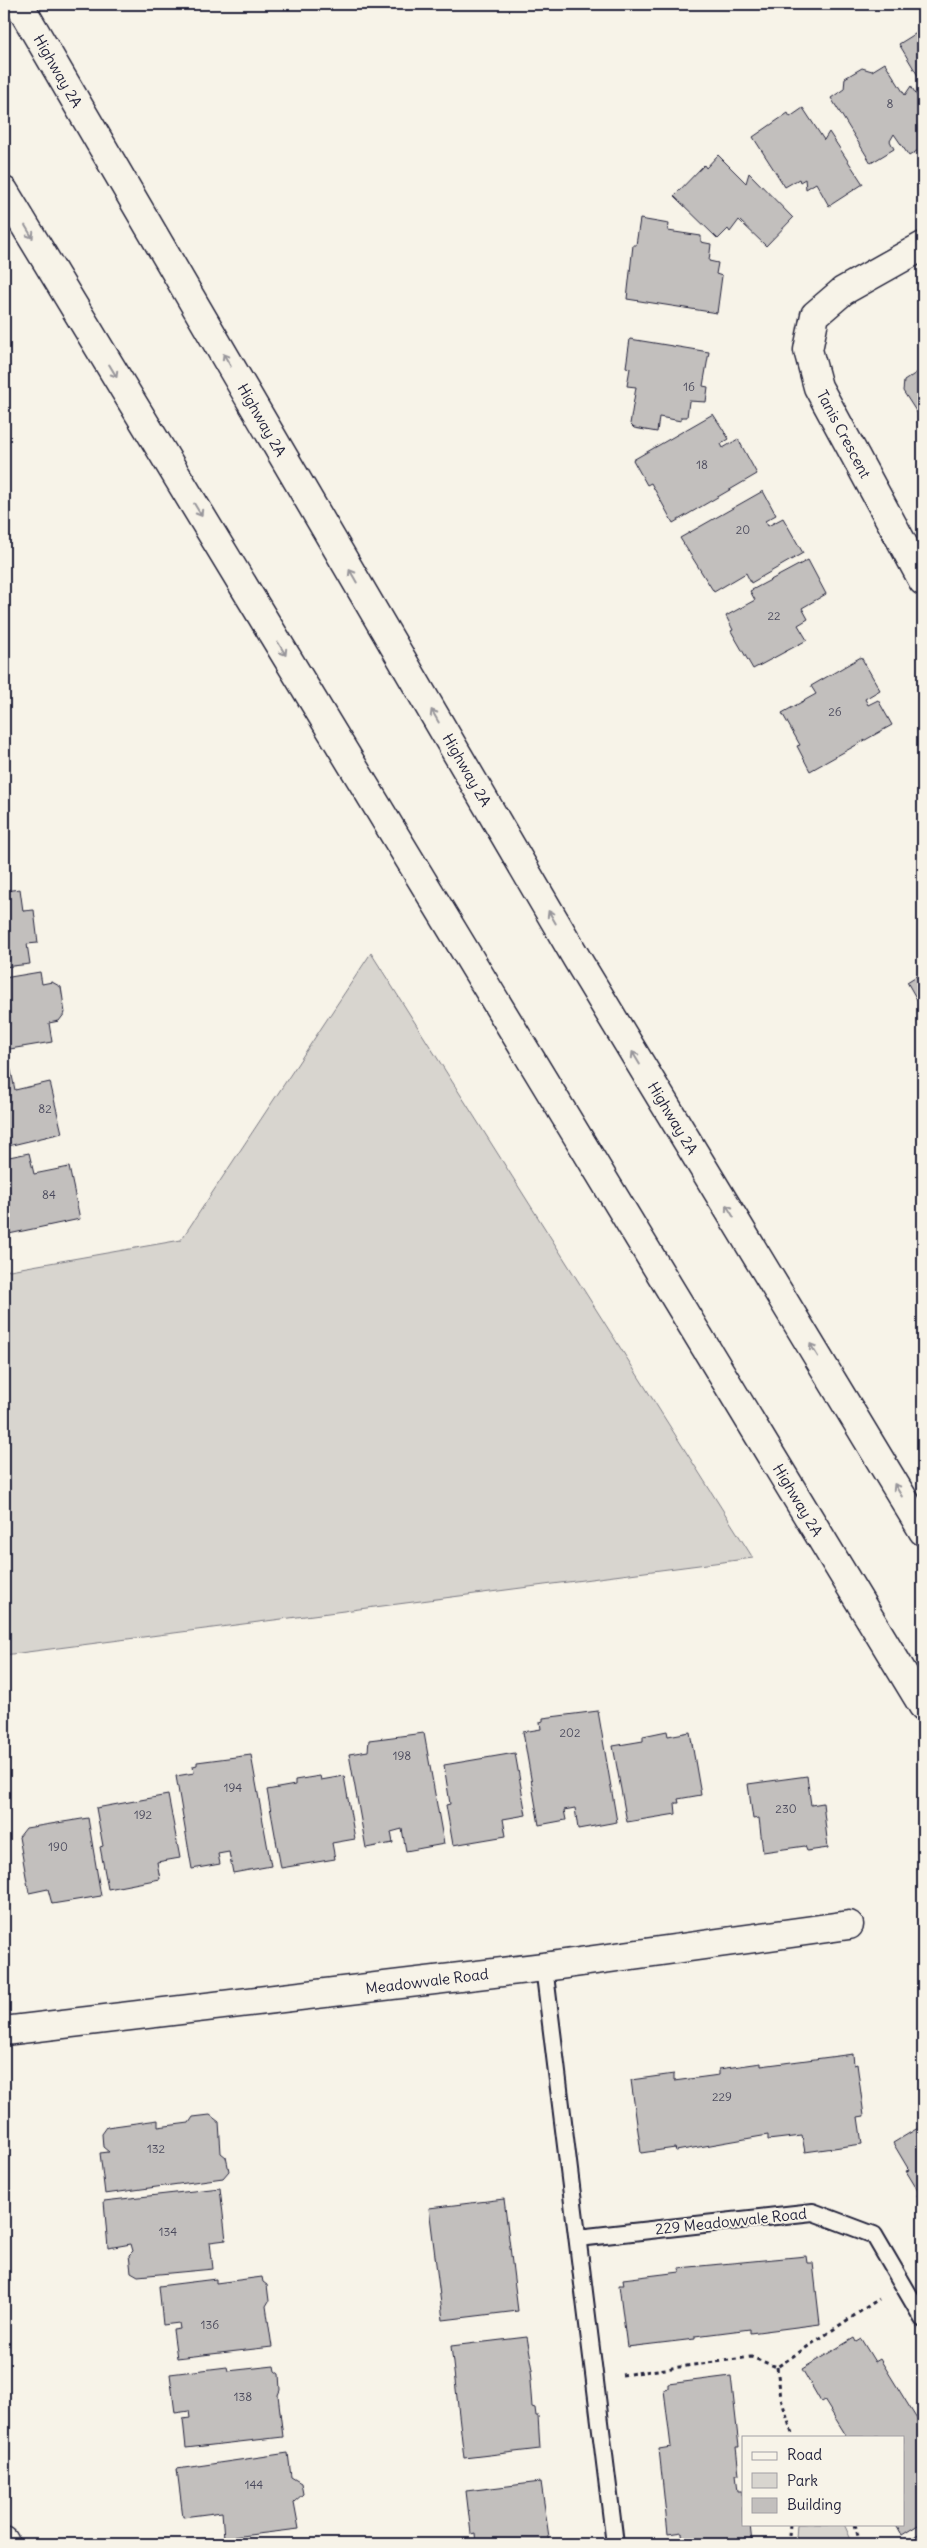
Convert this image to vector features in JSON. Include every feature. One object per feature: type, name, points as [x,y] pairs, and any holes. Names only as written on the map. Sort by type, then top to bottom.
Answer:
[{"type":"main road","name":"Highway 2A","points":[[19,4],[577,959],[923,1531]]},
{"type":"main road","name":"Highway 2A","points":[[4,191],[923,1706]]},
{"type":"main road","name":"Tanis Crescent","points":[[923,246],[843,291],[815,315],[808,350],[818,387],[923,581]]},
{"type":"main road","name":"Meadowvale Road","points":[[4,2031],[544,1967],[849,1925]]},
{"type":"lane","points":[[544,1967],[615,2544]]},
{"type":"lane","name":"229 Meadowvale Road","points":[[578,2238],[813,2212],[874,2235],[923,2319]]},
{"type":"path","points":[[777,2367],[903,2284]]},
{"type":"path","points":[[595,2378],[751,2356],[777,2367]]},
{"type":"path","points":[[777,2367],[781,2398],[793,2436]]},
{"type":"path","points":[[790,2526],[789,2536],[795,2544]]},
{"type":"path","points":[[856,2526],[860,2544]]},
{"type":"green space","points":[[371,953],[753,1558],[4,1655],[4,1271],[181,1240]]},
{"type":"green space","points":[[797,2526],[845,2526],[853,2544],[802,2544],[796,2538]]},
{"type":"building","points":[[923,29],[923,84],[899,44]]},
{"type":"building","points":[[885,63],[905,95],[911,86],[923,106],[923,147],[909,156],[894,134],[890,141],[894,149],[871,163],[831,98],[844,89],[845,78],[862,68],[872,71]]},
{"type":"building","points":[[803,108],[824,140],[829,132],[863,184],[829,206],[816,183],[806,189],[805,179],[800,182],[799,179],[785,187],[753,137],[788,113],[790,117]]},
{"type":"building","points":[[718,155],[746,183],[749,173],[793,218],[766,246],[739,220],[730,232],[728,229],[718,239],[674,196],[704,165],[706,168]]},
{"type":"building","points":[[640,219],[669,224],[668,231],[701,236],[701,242],[711,244],[709,261],[718,263],[716,274],[722,276],[717,313],[627,299],[633,245],[636,245]]},
{"type":"building","points":[[630,339],[709,352],[703,386],[708,387],[706,402],[689,401],[687,417],[681,417],[681,421],[659,417],[657,432],[634,428],[630,424],[636,387],[627,386],[630,368],[626,367]]},
{"type":"building","points":[[916,373],[923,376],[923,422],[903,391],[904,381]]},
{"type":"building","points":[[713,414],[729,439],[721,444],[723,448],[738,439],[757,474],[673,523],[651,483],[647,485],[633,460]]},
{"type":"building","points":[[763,491],[776,515],[765,521],[768,526],[783,518],[803,553],[751,583],[746,573],[714,592],[680,538]]},
{"type":"building","points":[[808,560],[826,594],[802,608],[808,619],[798,625],[807,640],[753,669],[731,631],[733,630],[726,616],[755,600],[750,591]]},
{"type":"building","points":[[861,657],[880,690],[865,699],[868,705],[878,700],[892,725],[810,771],[797,746],[800,745],[782,713],[816,694],[811,686]]},
{"type":"building","points":[[20,889],[23,911],[34,910],[38,943],[27,944],[30,964],[4,967],[4,891]]},
{"type":"building","points":[[40,972],[42,984],[52,982],[61,987],[65,1013],[59,1021],[49,1023],[52,1042],[4,1050],[4,978]]},
{"type":"building","points":[[923,972],[923,1010],[907,982]]},
{"type":"building","points":[[10,1066],[15,1090],[50,1082],[62,1133],[4,1147],[4,1068]]},
{"type":"building","points":[[29,1153],[34,1174],[69,1167],[80,1219],[4,1235],[4,1158]]},
{"type":"building","points":[[598,1711],[617,1822],[578,1829],[575,1808],[564,1810],[566,1820],[539,1825],[523,1732],[541,1729],[540,1722],[543,1721],[543,1718]]},
{"type":"building","points":[[667,1731],[668,1736],[690,1732],[701,1795],[678,1799],[679,1803],[675,1803],[676,1814],[627,1822],[613,1746],[643,1741],[643,1736]]},
{"type":"building","points":[[424,1733],[444,1844],[406,1851],[402,1829],[391,1832],[393,1843],[366,1848],[349,1754],[368,1751],[369,1740]]},
{"type":"building","points":[[515,1753],[526,1815],[503,1819],[506,1836],[453,1845],[446,1805],[450,1804],[444,1765]]},
{"type":"building","points":[[251,1755],[271,1866],[233,1873],[229,1852],[218,1854],[220,1864],[192,1869],[176,1776],[194,1773],[193,1766],[197,1765],[197,1762]]},
{"type":"building","points":[[320,1776],[321,1780],[344,1776],[355,1839],[332,1843],[335,1859],[281,1868],[267,1790],[295,1785],[295,1780]]},
{"type":"building","points":[[807,1776],[811,1805],[823,1803],[828,1848],[807,1851],[805,1846],[763,1852],[759,1818],[753,1819],[748,1784]]},
{"type":"building","points":[[168,1795],[180,1858],[157,1862],[160,1879],[108,1889],[100,1847],[103,1846],[96,1808]]},
{"type":"building","points":[[88,1818],[101,1896],[52,1904],[48,1889],[29,1893],[19,1837],[26,1828]]},
{"type":"building","points":[[853,2054],[854,2065],[857,2064],[864,2116],[858,2117],[862,2144],[805,2152],[802,2136],[768,2140],[768,2135],[676,2151],[675,2148],[641,2153],[631,2080],[674,2074],[674,2081],[719,2075],[719,2069],[761,2063],[761,2066]]},
{"type":"building","points":[[210,2115],[219,2122],[221,2153],[226,2157],[229,2171],[223,2178],[105,2194],[100,2153],[109,2152],[103,2147],[102,2134],[107,2127],[158,2120],[158,2127],[189,2123],[193,2117]]},
{"type":"building","points":[[923,2125],[923,2206],[917,2195],[920,2194],[906,2171],[909,2170],[893,2143]]},
{"type":"building","points":[[220,2188],[226,2240],[210,2242],[213,2269],[138,2276],[131,2272],[129,2255],[133,2251],[131,2244],[108,2248],[104,2201]]},
{"type":"building","points":[[504,2199],[518,2311],[443,2320],[429,2208]]},
{"type":"building","points":[[806,2256],[807,2263],[813,2263],[820,2324],[750,2333],[750,2329],[695,2336],[695,2339],[627,2347],[619,2285],[624,2285],[623,2279],[680,2272],[679,2268]]},
{"type":"building","points":[[262,2277],[263,2282],[267,2285],[269,2301],[266,2306],[272,2347],[177,2358],[173,2330],[180,2329],[179,2323],[163,2325],[159,2286],[216,2279],[216,2283]]},
{"type":"building","points":[[527,2337],[533,2370],[531,2370],[532,2381],[530,2381],[532,2407],[535,2408],[536,2416],[538,2416],[540,2449],[464,2458],[451,2346]]},
{"type":"building","points":[[854,2338],[856,2342],[861,2339],[875,2362],[880,2359],[923,2429],[923,2522],[902,2535],[897,2526],[904,2526],[904,2436],[846,2436],[824,2400],[821,2402],[802,2369]]},
{"type":"building","points":[[274,2366],[275,2371],[279,2374],[280,2390],[278,2395],[283,2437],[186,2448],[183,2419],[190,2418],[189,2411],[175,2413],[170,2374],[227,2367],[228,2371]]},
{"type":"building","points":[[731,2376],[739,2447],[736,2447],[739,2474],[736,2474],[738,2491],[742,2491],[742,2526],[750,2526],[752,2544],[683,2544],[682,2532],[668,2534],[659,2449],[671,2447],[664,2390],[668,2389],[668,2384]]},
{"type":"building","points":[[288,2453],[291,2477],[301,2483],[303,2494],[294,2502],[299,2529],[224,2538],[222,2512],[183,2517],[177,2469]]},
{"type":"building","points":[[541,2482],[550,2544],[476,2544],[475,2533],[471,2534],[466,2491]]},
{"type":"building","points":[[923,2531],[923,2544],[908,2544],[906,2542]]}]
